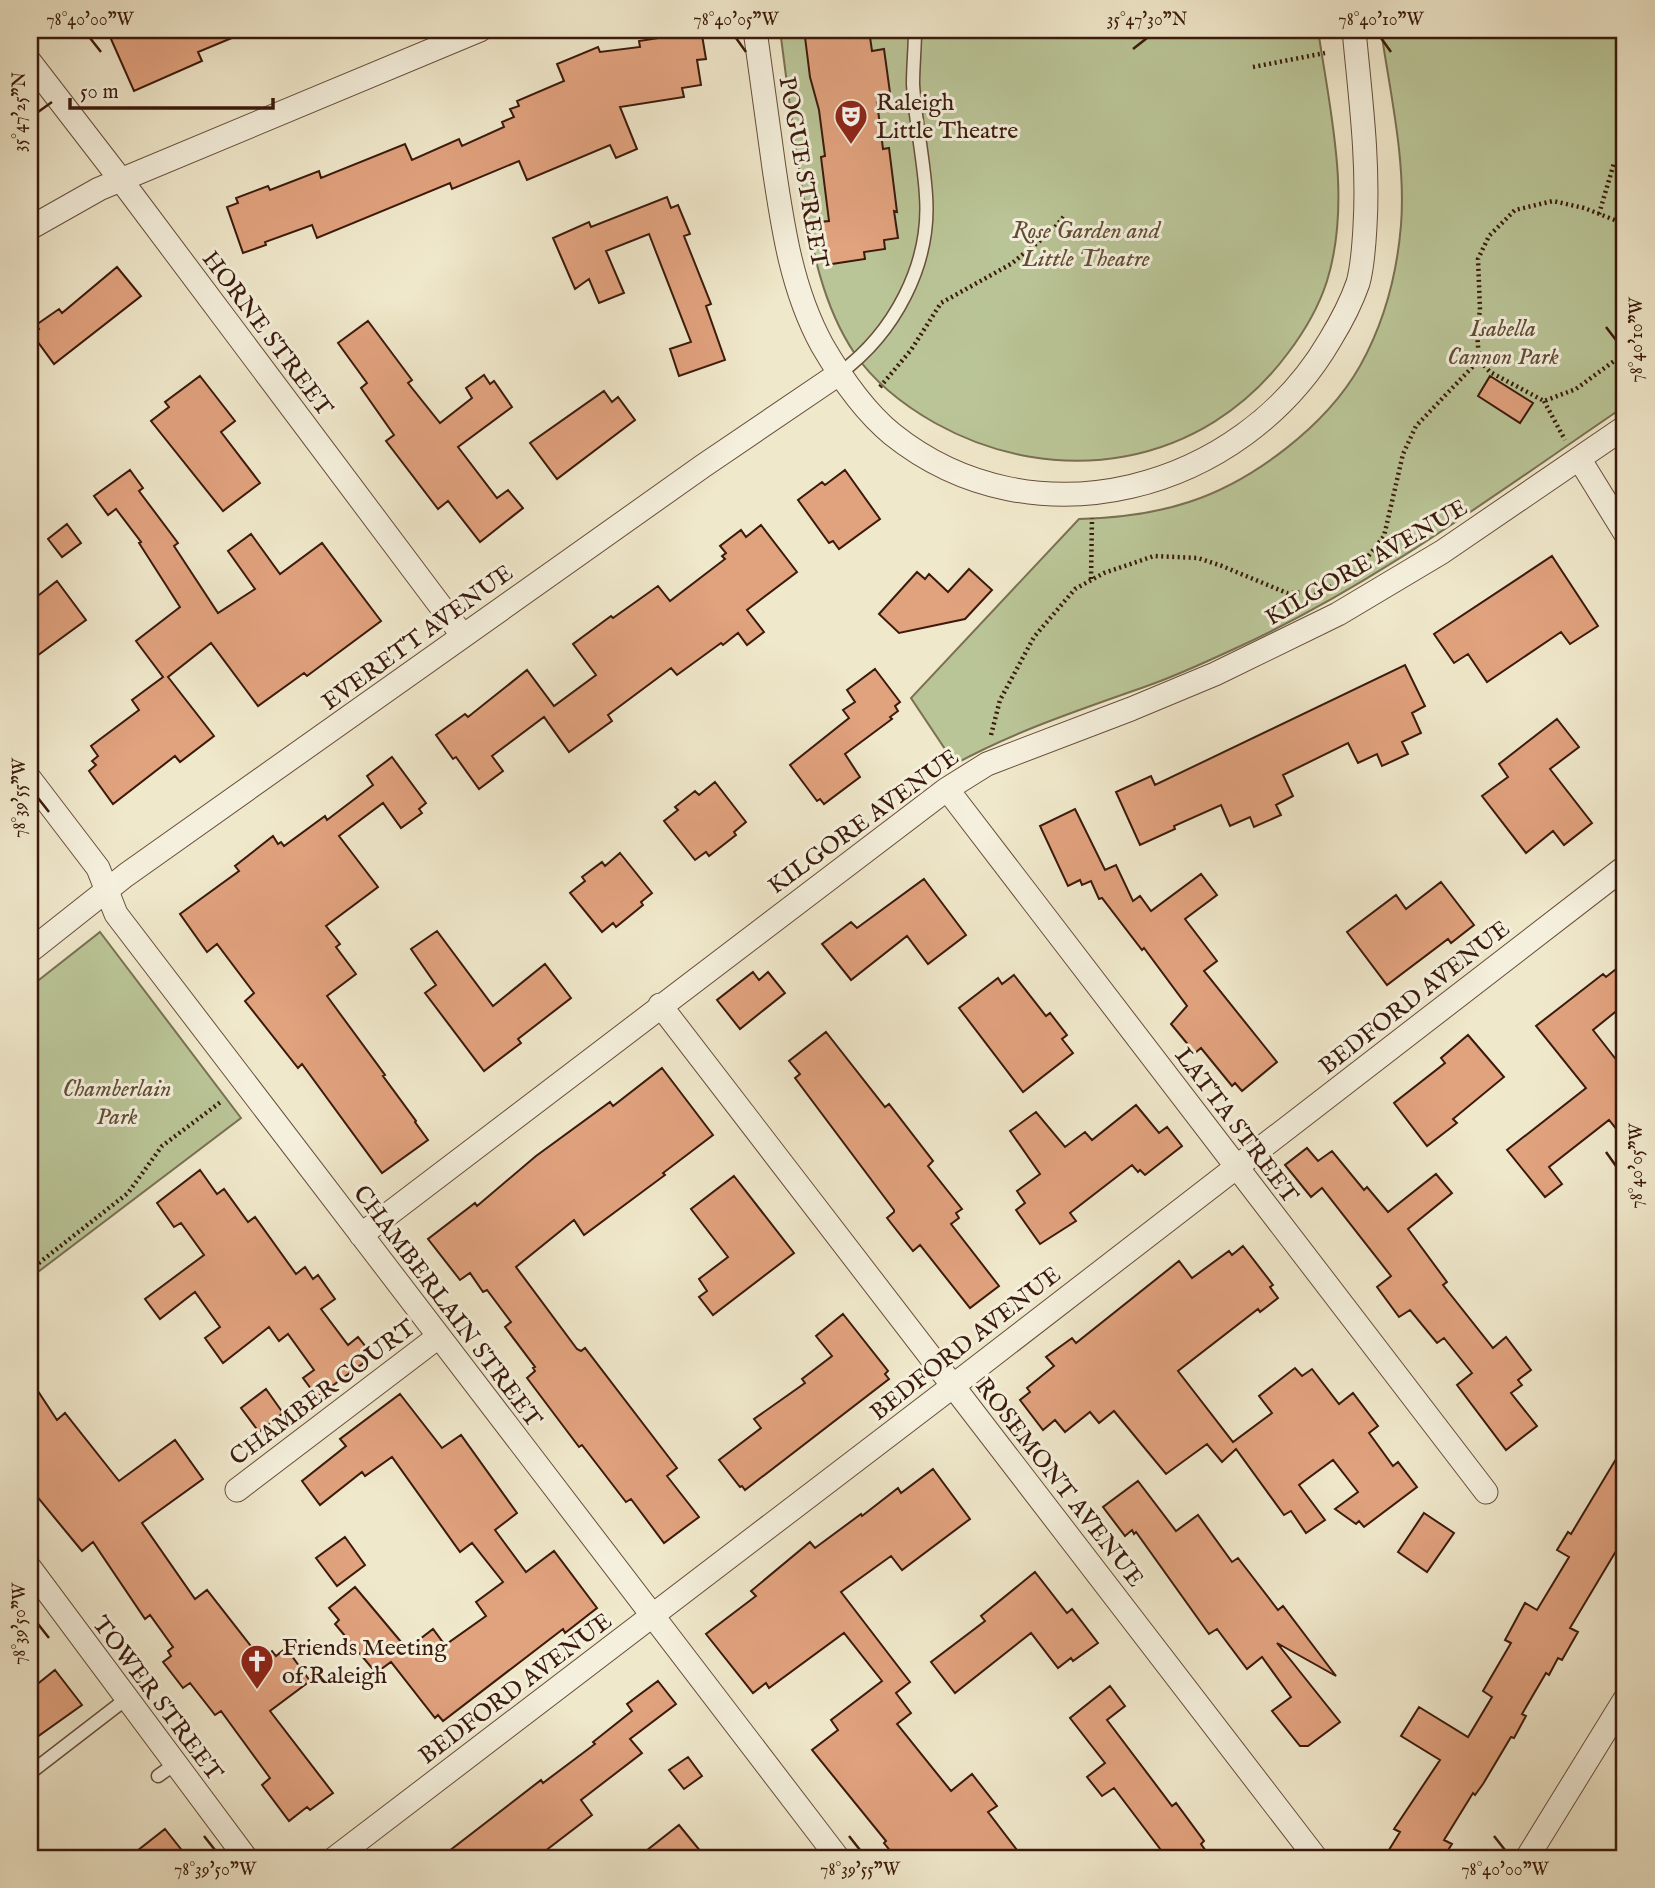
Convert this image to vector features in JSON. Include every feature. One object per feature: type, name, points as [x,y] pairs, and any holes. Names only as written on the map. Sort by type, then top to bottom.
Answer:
[{"type":"street","points":[[30,228],[99,189],[480,30]]},
{"type":"street","name":"POGUE STREET","points":[[755,30],[784,236],[793,274],[804,309],[840,373],[871,414],[910,447],[977,480],[1016,491],[1050,495],[1096,493],[1140,485],[1216,455],[1255,429],[1291,396],[1319,359],[1343,318],[1358,281],[1364,243],[1367,190],[1354,30]]},
{"type":"street","name":"HORNE STREET","points":[[30,62],[463,636]]},
{"type":"street","name":"EVERETT AVENUE","points":[[30,950],[108,889],[463,636],[840,373]]},
{"type":"street","name":"KILGORE AVENUE","points":[[361,1235],[947,789],[987,764],[1143,704],[1289,639],[1401,578],[1580,460],[1625,427]]},
{"type":"street","points":[[1580,460],[1625,533]]},
{"type":"street","name":"CHAMBERLAIN STREET","points":[[30,779],[98,868],[116,914],[838,1858]]},
{"type":"street","name":"LATTA STREET","points":[[947,789],[1486,1492]]},
{"type":"street","name":"BEDFORD AVENUE","points":[[335,1858],[953,1386],[1625,867]]},
{"type":"street","name":"ROSEMONT AVENUE","points":[[660,1005],[1316,1858]]},
{"type":"street","name":"CHAMBER COURT","points":[[237,1490],[439,1336]]},
{"type":"street","name":"TOWER STREET","points":[[30,1568],[126,1699],[166,1770],[246,1858]]},
{"type":"street","points":[[1527,1858],[1625,1699]]},
{"type":"lane","points":[[840,373],[859,359],[887,325],[909,287],[922,245],[927,198],[913,84],[915,30]]},
{"type":"lane","points":[[30,1773],[126,1699]]},
{"type":"path","points":[[1253,67],[1325,53]]},
{"type":"path","points":[[1599,214],[1614,163]]},
{"type":"path","points":[[1580,460],[1565,440],[1544,401],[1490,372],[1479,360],[1478,259],[1489,236],[1515,210],[1553,201],[1584,208],[1625,224]]},
{"type":"path","points":[[880,387],[911,350],[941,303],[1011,264],[1051,232],[1065,215]]},
{"type":"path","points":[[1544,401],[1576,388],[1625,353]]},
{"type":"path","points":[[1347,578],[1362,565],[1384,536],[1403,454],[1416,426],[1479,360]]},
{"type":"path","points":[[1091,580],[1092,518]]},
{"type":"path","points":[[987,764],[988,747],[1000,701],[1034,637],[1074,589],[1104,573],[1154,556],[1198,558],[1287,593],[1316,592],[1339,583]]},
{"type":"path","points":[[30,1270],[128,1194],[162,1146],[222,1101]]},
{"type":"green space","name":"Rose Garden and Little Theatre","points":[[780,30],[1318,30],[1333,124],[1338,187],[1334,250],[1320,300],[1288,353],[1254,392],[1215,422],[1172,443],[1126,456],[1078,461],[1030,457],[982,444],[935,423],[902,401],[872,375],[844,335],[826,295],[809,231]]},
{"type":"green space","name":"Isabella Cannon Park","points":[[1381,30],[1625,30],[1625,406],[1435,536],[1286,624],[1180,673],[1025,731],[955,764],[911,698],[1079,519],[1162,510],[1213,493],[1238,480],[1286,449],[1308,430],[1346,388],[1360,366],[1376,333],[1388,298],[1401,225],[1399,151]]},
{"type":"green space","name":"Chamberlain Park","points":[[100,932],[241,1118],[30,1278],[30,987]]},
{"type":"building","points":[[107,30],[251,30],[198,52],[202,61],[134,91]]},
{"type":"building","name":"Raleigh Little Theatre","points":[[819,30],[869,30],[872,51],[884,49],[891,100],[877,102],[883,149],[889,148],[898,238],[884,240],[885,249],[864,252],[865,259],[825,265],[819,222],[829,221],[821,157],[825,156],[805,37],[820,34]]},
{"type":"building","points":[[691,33],[692,37],[702,35],[706,59],[697,60],[701,85],[682,88],[684,97],[620,107],[637,149],[616,158],[610,145],[527,180],[519,161],[452,189],[450,183],[317,238],[312,225],[243,253],[227,207],[238,203],[236,198],[268,186],[270,190],[319,171],[321,178],[405,144],[412,160],[459,139],[462,146],[504,127],[502,122],[514,117],[510,109],[519,106],[517,101],[564,81],[557,64],[598,47],[600,52],[640,47],[639,41]]},
{"type":"building","points":[[667,197],[671,208],[678,205],[690,234],[684,236],[711,304],[706,306],[725,360],[679,376],[670,349],[691,342],[649,234],[606,251],[624,293],[599,303],[589,279],[575,289],[553,238],[589,222],[591,227]]},
{"type":"building","points":[[117,267],[141,296],[54,364],[32,334],[39,329],[36,325],[59,309],[62,313]]},
{"type":"building","points":[[368,321],[412,380],[408,383],[440,423],[472,398],[466,388],[484,375],[490,384],[494,381],[512,407],[458,447],[497,498],[508,490],[523,508],[480,542],[448,501],[438,509],[386,441],[394,435],[361,388],[367,383],[338,343]]},
{"type":"building","points":[[200,376],[235,421],[221,432],[260,483],[223,511],[151,421],[169,407],[165,402]]},
{"type":"building","points":[[1490,376],[1533,403],[1520,423],[1478,396]]},
{"type":"building","points":[[604,391],[612,402],[618,397],[635,420],[557,479],[530,443]]},
{"type":"building","points":[[130,470],[143,488],[139,491],[178,543],[174,546],[218,613],[255,589],[228,551],[251,534],[280,574],[322,543],[381,621],[307,676],[304,673],[258,706],[211,643],[168,677],[214,736],[180,762],[175,756],[113,804],[89,771],[96,765],[92,761],[98,756],[91,746],[139,710],[132,700],[163,677],[136,641],[180,607],[139,543],[141,542],[116,509],[108,515],[94,496]]},
{"type":"building","points":[[845,470],[880,519],[839,549],[833,541],[829,543],[798,500],[822,482],[825,485]]},
{"type":"building","points":[[67,524],[81,543],[62,557],[48,539]]},
{"type":"building","points":[[761,525],[797,572],[747,610],[764,632],[747,645],[738,633],[677,675],[671,668],[608,715],[612,721],[569,752],[544,717],[492,756],[503,771],[479,789],[436,735],[465,714],[468,717],[527,670],[554,706],[596,675],[573,644],[658,586],[670,601],[725,559],[722,556],[726,553],[720,546],[741,530],[746,537]]},
{"type":"building","points":[[1552,556],[1598,626],[1570,644],[1561,632],[1487,682],[1468,654],[1454,663],[1434,634]]},
{"type":"building","points":[[969,569],[992,590],[965,619],[899,633],[879,614],[917,572],[925,579],[929,574],[948,592]]},
{"type":"building","points":[[57,581],[86,620],[30,661],[30,602]]},
{"type":"building","points":[[1405,665],[1425,706],[1412,713],[1421,733],[1402,742],[1408,754],[1382,766],[1377,754],[1358,763],[1348,743],[1283,775],[1293,796],[1276,805],[1281,815],[1254,827],[1250,817],[1230,826],[1221,805],[1140,845],[1116,792],[1151,776],[1155,785]]},
{"type":"building","points":[[875,669],[900,702],[895,706],[898,711],[890,717],[892,719],[845,754],[860,777],[824,804],[820,799],[817,801],[790,765],[849,718],[843,710],[855,702],[847,690]]},
{"type":"building","points":[[1557,719],[1579,747],[1550,769],[1592,823],[1564,845],[1553,831],[1526,853],[1482,796],[1508,777],[1499,764]]},
{"type":"building","points":[[392,757],[426,803],[419,809],[422,813],[401,828],[383,803],[339,836],[378,887],[326,926],[340,944],[336,947],[356,974],[327,996],[385,1075],[383,1076],[428,1140],[382,1173],[302,1064],[298,1068],[245,1001],[254,993],[217,944],[207,952],[180,914],[239,871],[235,866],[273,836],[278,844],[281,842],[284,846],[325,816],[327,820],[373,785],[367,776]]},
{"type":"building","points":[[715,782],[746,822],[734,832],[736,835],[709,856],[706,852],[695,860],[664,821],[678,810],[675,807],[695,791],[699,795]]},
{"type":"building","points":[[1075,809],[1105,870],[1116,865],[1133,901],[1140,896],[1151,911],[1201,874],[1217,895],[1185,919],[1217,961],[1204,971],[1277,1062],[1242,1091],[1235,1083],[1232,1086],[1201,1048],[1195,1053],[1171,1024],[1187,1006],[1144,948],[1142,950],[1102,898],[1099,899],[1091,881],[1082,885],[1080,880],[1068,886],[1040,826]]},
{"type":"building","points":[[620,853],[652,893],[641,902],[643,905],[616,927],[613,923],[602,932],[570,893],[585,881],[582,877],[602,862],[605,866]]},
{"type":"building","points":[[924,879],[966,935],[928,964],[907,936],[851,980],[822,944],[851,922],[857,928]]},
{"type":"building","points":[[1441,882],[1474,925],[1451,943],[1448,939],[1387,985],[1347,932],[1396,895],[1406,909]]},
{"type":"building","points":[[437,931],[493,1006],[545,964],[571,998],[518,1039],[521,1043],[484,1071],[425,993],[436,985],[411,949]]},
{"type":"building","points":[[1625,962],[1625,1004],[1593,1030],[1625,1071],[1625,1140],[1609,1120],[1549,1167],[1562,1184],[1545,1197],[1507,1150],[1586,1088],[1536,1026],[1603,974],[1606,977]]},
{"type":"building","points":[[753,972],[759,980],[768,972],[785,993],[740,1029],[717,1000]]},
{"type":"building","points":[[1014,975],[1046,1016],[1050,1013],[1067,1035],[1062,1039],[1073,1053],[1023,1092],[959,1008],[998,978],[1002,984]]},
{"type":"building","points":[[826,1032],[885,1107],[889,1104],[933,1161],[928,1166],[962,1209],[956,1213],[959,1218],[951,1224],[999,1286],[970,1308],[920,1245],[913,1251],[887,1218],[894,1210],[795,1078],[800,1074],[789,1061]]},
{"type":"building","points":[[1468,1035],[1504,1077],[1453,1119],[1457,1123],[1427,1146],[1394,1103],[1445,1063],[1441,1058]]},
{"type":"building","points":[[662,1068],[713,1135],[663,1173],[665,1175],[584,1235],[574,1220],[516,1267],[577,1349],[581,1351],[585,1348],[677,1468],[667,1476],[699,1517],[664,1543],[631,1499],[626,1502],[582,1445],[579,1447],[527,1378],[535,1371],[535,1367],[505,1327],[511,1322],[487,1290],[483,1292],[470,1273],[460,1280],[428,1239],[475,1203],[477,1206],[536,1156],[610,1102],[613,1106]]},
{"type":"building","points":[[1136,1105],[1159,1133],[1167,1127],[1182,1146],[1145,1175],[1132,1165],[1070,1213],[1076,1221],[1040,1244],[1016,1210],[1025,1203],[1017,1191],[1040,1174],[1010,1131],[1036,1112],[1065,1147],[1085,1132],[1092,1140]]},
{"type":"building","points":[[1307,1148],[1318,1161],[1332,1151],[1364,1190],[1367,1187],[1388,1212],[1436,1174],[1452,1193],[1408,1229],[1447,1282],[1443,1285],[1493,1348],[1506,1337],[1531,1370],[1518,1380],[1522,1385],[1511,1393],[1537,1426],[1506,1450],[1457,1385],[1472,1373],[1444,1338],[1437,1343],[1410,1310],[1399,1317],[1377,1287],[1391,1276],[1322,1188],[1311,1197],[1285,1165]]},
{"type":"building","points":[[200,1170],[217,1194],[224,1189],[248,1222],[255,1217],[296,1274],[305,1267],[313,1279],[318,1275],[335,1299],[321,1309],[348,1345],[358,1337],[373,1356],[317,1397],[303,1378],[314,1370],[288,1334],[279,1341],[269,1327],[223,1363],[205,1338],[220,1327],[195,1292],[160,1319],[145,1299],[204,1255],[181,1223],[174,1227],[157,1203]]},
{"type":"building","points":[[734,1176],[794,1253],[713,1315],[699,1297],[707,1291],[699,1279],[728,1257],[691,1209]]},
{"type":"building","points":[[1243,1246],[1273,1285],[1270,1287],[1278,1298],[1260,1312],[1258,1309],[1178,1371],[1233,1442],[1272,1413],[1259,1396],[1295,1368],[1302,1376],[1312,1369],[1339,1404],[1353,1393],[1378,1426],[1369,1433],[1393,1466],[1398,1462],[1417,1487],[1364,1527],[1359,1521],[1356,1524],[1335,1509],[1358,1492],[1333,1460],[1299,1485],[1325,1520],[1306,1533],[1291,1511],[1284,1515],[1236,1449],[1222,1462],[1207,1444],[1166,1474],[1114,1411],[1099,1423],[1090,1412],[1065,1432],[1055,1420],[1043,1430],[1020,1400],[1030,1392],[1027,1388],[1054,1366],[1046,1357],[1072,1338],[1076,1343],[1179,1261],[1192,1278],[1229,1251],[1232,1255]]},
{"type":"building","points":[[843,1314],[888,1371],[885,1374],[889,1379],[745,1490],[719,1460],[761,1428],[754,1419],[805,1383],[802,1379],[832,1356],[816,1336]]},
{"type":"building","points":[[30,1379],[57,1420],[65,1413],[119,1481],[175,1440],[203,1479],[142,1523],[195,1599],[207,1590],[261,1659],[272,1651],[276,1656],[286,1648],[310,1681],[270,1711],[333,1793],[310,1810],[307,1807],[289,1821],[262,1785],[270,1778],[221,1711],[215,1715],[190,1683],[183,1688],[163,1662],[171,1656],[168,1651],[173,1647],[150,1615],[145,1619],[93,1542],[82,1551],[30,1488]]},
{"type":"building","points":[[266,1389],[283,1413],[259,1432],[241,1408]]},
{"type":"building","points":[[400,1394],[442,1448],[461,1435],[517,1513],[495,1530],[526,1572],[554,1551],[597,1608],[565,1633],[563,1629],[443,1721],[438,1715],[435,1718],[391,1662],[376,1673],[335,1624],[339,1620],[329,1608],[355,1587],[407,1649],[433,1629],[445,1645],[486,1616],[476,1602],[503,1582],[472,1543],[460,1552],[392,1457],[365,1476],[362,1472],[320,1505],[302,1481],[346,1446],[340,1439]]},
{"type":"building","points":[[1625,1444],[1625,1536],[1570,1628],[1578,1632],[1562,1660],[1558,1658],[1549,1675],[1546,1673],[1522,1714],[1526,1716],[1514,1738],[1511,1737],[1483,1784],[1475,1795],[1473,1793],[1444,1840],[1452,1844],[1443,1858],[1384,1858],[1400,1832],[1394,1829],[1440,1760],[1401,1736],[1419,1707],[1468,1737],[1492,1697],[1483,1691],[1511,1643],[1505,1640],[1525,1603],[1537,1610],[1569,1557],[1557,1550],[1568,1532],[1571,1534]]},
{"type":"building","points":[[933,1469],[970,1519],[902,1570],[891,1556],[841,1592],[910,1682],[896,1693],[911,1713],[897,1724],[951,1791],[972,1774],[997,1806],[988,1812],[1023,1858],[896,1858],[884,1843],[886,1841],[812,1750],[838,1730],[831,1720],[882,1681],[844,1633],[769,1688],[766,1683],[753,1693],[706,1634],[756,1596],[751,1591],[810,1542],[815,1548],[898,1488],[901,1493]]},
{"type":"building","points":[[1138,1481],[1176,1531],[1198,1515],[1232,1562],[1238,1558],[1278,1610],[1283,1606],[1336,1676],[1277,1643],[1340,1722],[1308,1746],[1300,1746],[1272,1711],[1291,1697],[1262,1657],[1247,1669],[1217,1629],[1209,1634],[1136,1532],[1134,1534],[1132,1530],[1125,1536],[1103,1507]]},
{"type":"building","points":[[1424,1513],[1454,1533],[1427,1572],[1398,1552]]},
{"type":"building","points":[[345,1537],[365,1565],[337,1586],[316,1558]]},
{"type":"building","points":[[1035,1572],[1067,1613],[1072,1609],[1098,1643],[1058,1668],[1031,1633],[955,1693],[931,1662],[985,1621],[981,1616]]},
{"type":"building","points":[[55,1670],[82,1705],[30,1742],[30,1690]]},
{"type":"building","points":[[658,1681],[676,1704],[630,1739],[642,1753],[581,1800],[592,1815],[536,1858],[440,1858],[541,1780],[543,1783],[595,1744],[593,1742],[632,1711],[627,1704]]},
{"type":"building","points":[[1110,1686],[1125,1706],[1107,1720],[1172,1806],[1176,1803],[1204,1841],[1201,1844],[1211,1858],[1167,1858],[1114,1788],[1102,1796],[1087,1777],[1105,1763],[1070,1718]]},
{"type":"building","points":[[688,1757],[702,1776],[684,1789],[669,1770]]},
{"type":"building","points":[[679,1825],[706,1858],[637,1858]]},
{"type":"building","points":[[165,1829],[188,1858],[128,1858]]},
{"type":"place","name":"Raleigh Little Theatre","points":[[851,146]]},
{"type":"place","name":"Friends Meeting of Raleigh","points":[[257,1691]]}]
